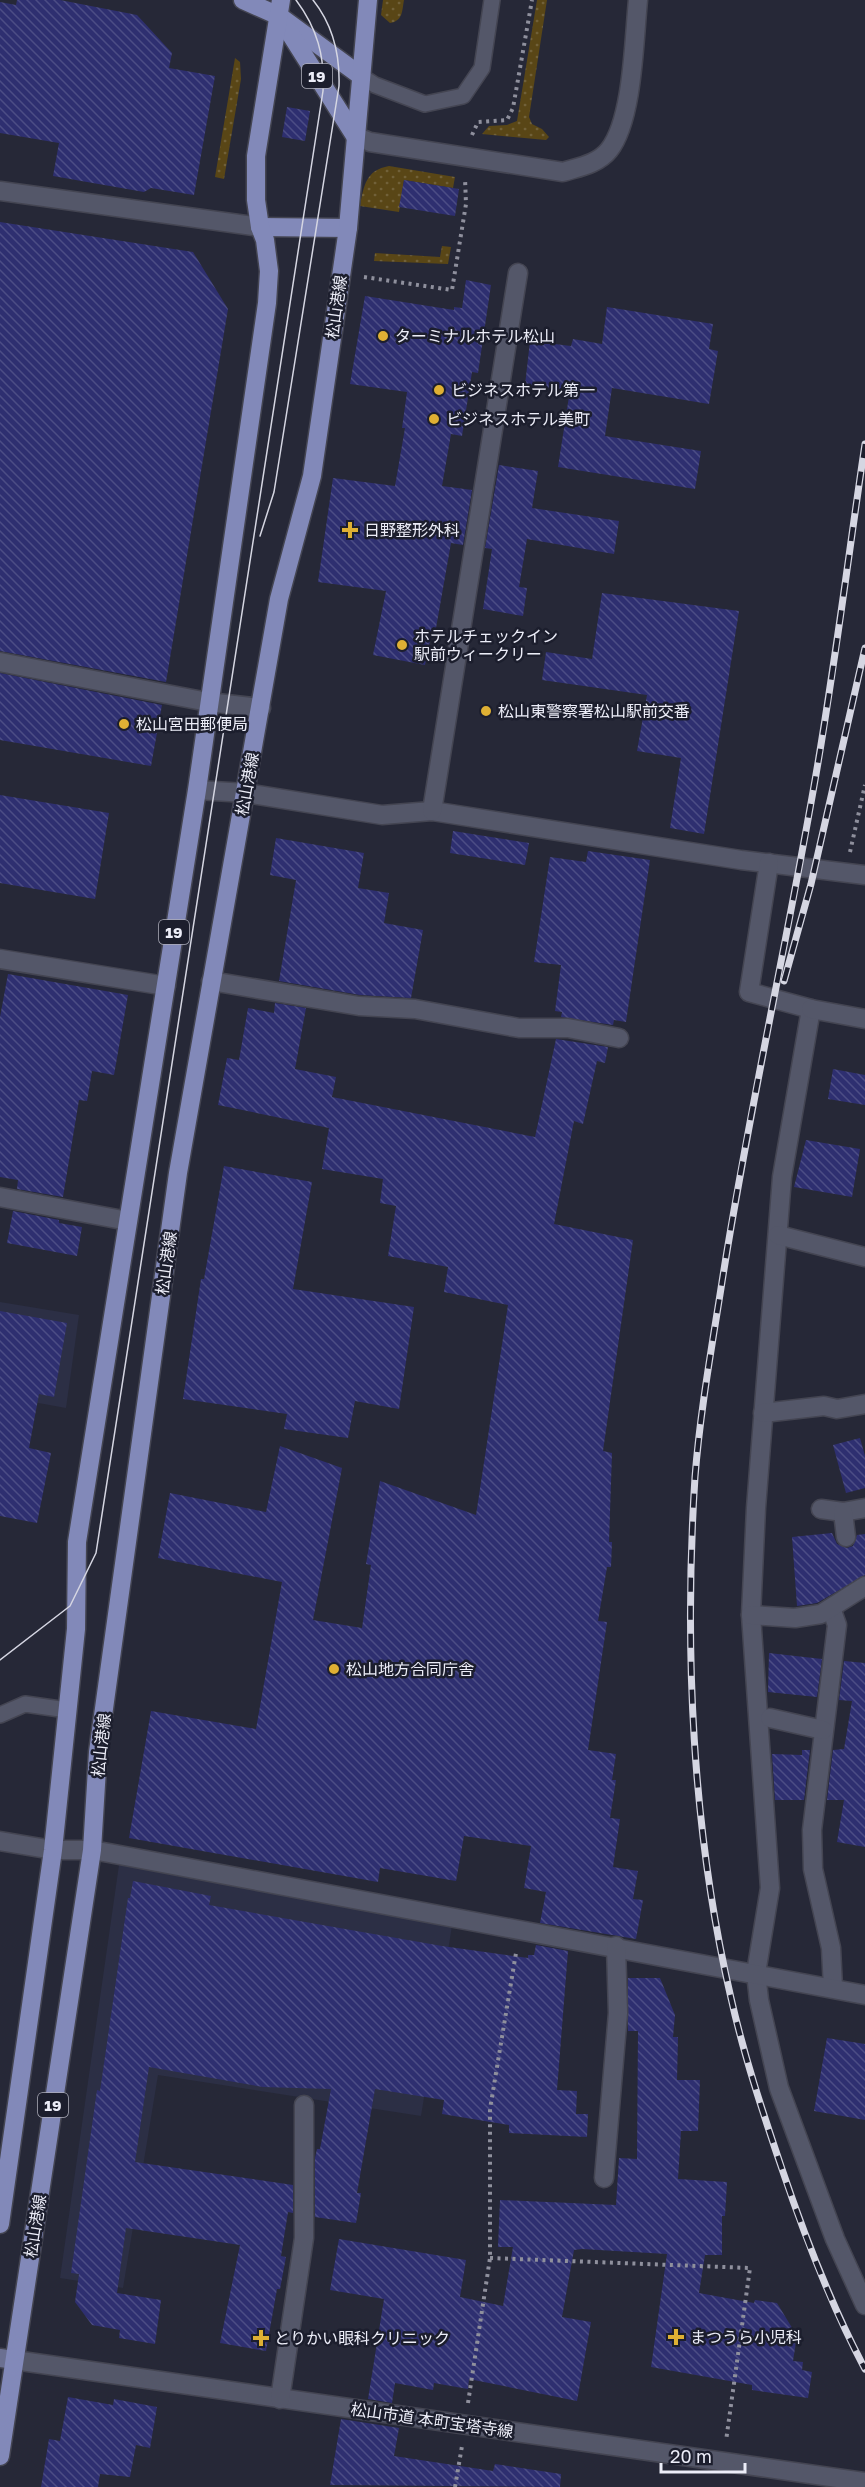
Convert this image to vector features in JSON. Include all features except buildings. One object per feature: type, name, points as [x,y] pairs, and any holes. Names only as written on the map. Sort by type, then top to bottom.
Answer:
[{"type":"main road","name":"19","points":[[243,0],[280,8],[361,76]]},
{"type":"main road","name":"松山港線","points":[[0,2456],[7,2359],[92,1850],[103,1717],[178,1173],[279,599],[312,476],[348,228],[368,0]]},
{"type":"main road","name":"19","points":[[280,8],[355,136]]},
{"type":"main road","name":"19","points":[[0,2224],[53,1850],[76,1629],[77,1542],[197,790],[267,303],[268,271],[265,240],[260,227],[256,200],[255,156],[280,8]]},
{"type":"main road","points":[[260,227],[348,228]]},
{"type":"street","points":[[355,136],[370,142],[563,172],[587,165],[609,150],[624,122],[638,0]]},
{"type":"street","points":[[0,191],[260,227]]},
{"type":"street","points":[[432,811],[518,273]]},
{"type":"street","points":[[0,662],[208,702],[261,708]]},
{"type":"street","points":[[197,790],[246,793],[382,815],[432,811],[769,863],[865,875]]},
{"type":"street","points":[[769,863],[749,992],[811,1009],[865,1019]]},
{"type":"street","points":[[0,959],[165,986]]},
{"type":"street","points":[[211,981],[358,1006],[415,1009],[519,1028],[568,1028],[619,1038]]},
{"type":"street","points":[[811,1009],[782,1177],[750,1615],[770,1888],[756,1973],[759,2000],[779,2088],[835,2239],[865,2305]]},
{"type":"street","points":[[0,1197],[128,1221]]},
{"type":"street","points":[[778,1235],[865,1257]]},
{"type":"street","points":[[763,1413],[824,1406],[837,1409],[865,1404]]},
{"type":"street","points":[[820,1509],[843,1512],[865,1508]]},
{"type":"street","points":[[843,1512],[846,1537]]},
{"type":"street","points":[[750,1615],[795,1618],[821,1614],[865,1587]]},
{"type":"street","points":[[831,1608],[837,1625],[812,1830],[813,1869],[831,1948],[833,1988]]},
{"type":"street","points":[[770,1718],[823,1730]]},
{"type":"street","points":[[0,1841],[53,1850],[92,1850],[616,1946],[865,1995]]},
{"type":"street","points":[[604,2178],[617,2025],[616,1946]]},
{"type":"street","points":[[280,2398],[304,2238],[304,2105]]},
{"type":"street","name":"松山市道 本町宝塔寺線","points":[[7,2359],[865,2482]]},
{"type":"lane","points":[[361,76],[375,85],[425,104],[463,96],[482,68],[492,0]]},
{"type":"lane","points":[[0,1715],[25,1704],[68,1710]]},
{"type":"path","points":[[846,873],[865,785]]},
{"type":"path","points":[[455,2487],[490,2258],[490,2109],[520,1929]]},
{"type":"path","points":[[490,2258],[750,2268],[723,2462]]},
{"type":"shaded area","points":[[383,0],[404,0],[401,15],[394,22],[390,23],[381,15]]},
{"type":"shaded area","points":[[537,0],[547,0],[529,117],[532,124],[542,129],[549,137],[546,140],[482,134],[489,126],[507,125],[517,121]]},
{"type":"shaded area","points":[[235,58],[240,62],[241,79],[224,179],[215,177]]},
{"type":"shaded area","points":[[389,166],[455,177],[453,188],[404,180],[399,212],[360,206],[367,180],[375,171]]},
{"type":"shaded area","points":[[442,246],[451,247],[448,264],[374,261],[375,253],[440,257]]},
{"type":"shaded area","points":[[0,1302],[79,1315],[66,1408],[0,1396]]},
{"type":"shaded area","points":[[119,1865],[452,1926],[421,2116],[158,2075],[123,2288],[60,2278]]},
{"type":"tram line","points":[[0,1660],[70,1606],[96,1553],[323,91],[323,66],[318,43],[309,21],[296,0]]},
{"type":"tram line","points":[[260,536],[274,492],[339,86],[334,41],[326,20],[313,0]]},
{"type":"railway","points":[[865,444],[821,744],[743,1158],[707,1379],[695,1477],[690,1607],[694,1739],[700,1805],[707,1870],[731,1998],[754,2084],[800,2220],[830,2296],[865,2369]]},
{"type":"railway","points":[[784,981],[811,884],[865,648]]},
{"type":"place","name":"ターミナルホテル松山","points":[[383,336]]},
{"type":"place","name":"ビジネスホテル第一","points":[[439,390]]},
{"type":"place","name":"ビジネスホテル美町","points":[[434,419]]},
{"type":"place","name":"日野整形外科","points":[[350,530]]},
{"type":"place","name":"ホテルチェックイン 駅前ウィークリー","points":[[402,645]]},
{"type":"place","name":"松山東警察署松山駅前交番","points":[[486,711]]},
{"type":"place","name":"松山宮田郵便局","points":[[124,724]]},
{"type":"place","name":"松山地方合同庁舎","points":[[334,1669]]},
{"type":"place","name":"まつうら小児科","points":[[676,2337]]},
{"type":"place","name":"とりかい眼科クリニック","points":[[261,2338]]}]
